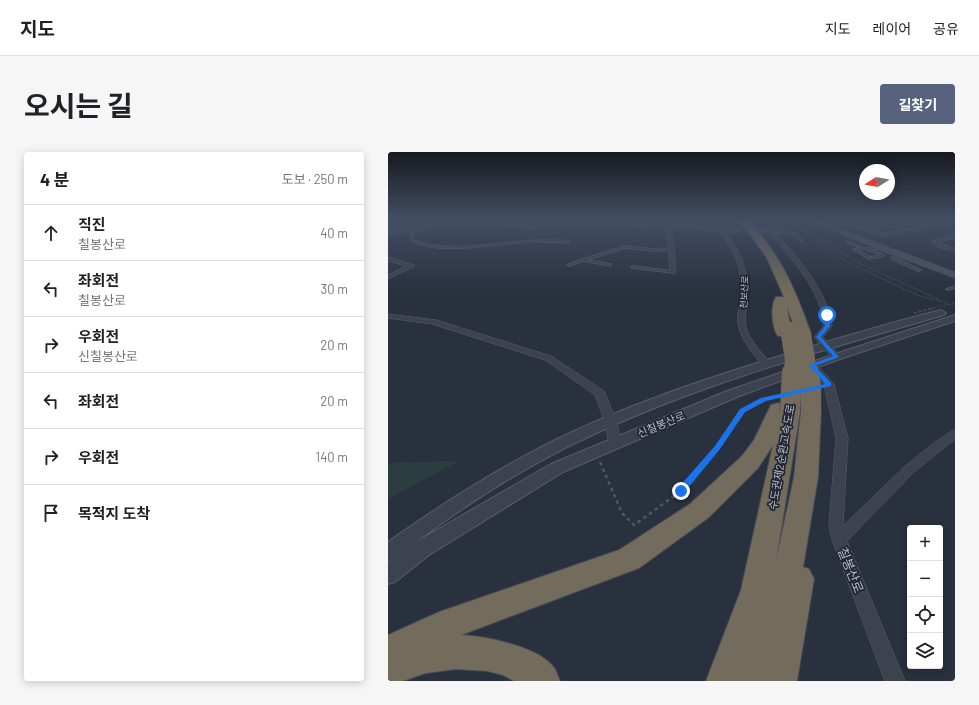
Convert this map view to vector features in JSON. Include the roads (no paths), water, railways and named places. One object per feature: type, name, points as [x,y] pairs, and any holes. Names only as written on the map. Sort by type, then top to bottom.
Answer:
[{"type":"highway","points":[[388,652],[439,628],[629,559],[699,511],[750,462],[789,407],[782,367],[792,332],[780,316],[781,300],[762,256],[753,244]]},
{"type":"highway","name":"수도권제2순환고속도로","points":[[724,681],[756,590],[789,407],[811,388],[792,332],[781,271],[764,244]]},
{"type":"highway","name":"수도권제2순환고속도로","points":[[759,681],[785,586],[806,477],[789,407]]},
{"type":"highway","points":[[779,681],[799,583],[806,477]]},
{"type":"highway","points":[[388,670],[408,661],[427,655],[471,653],[489,654],[514,662],[534,672],[542,681]]},
{"type":"main road","points":[[862,244],[867,246],[882,248],[955,275]]},
{"type":"street","points":[[670,244],[673,272]]},
{"type":"street","name":"천보산로","points":[[733,244],[737,249],[744,267],[746,284],[742,328],[750,343],[768,365]]},
{"type":"street","points":[[782,244],[797,260],[819,298],[828,322],[828,326],[818,337],[831,352]]},
{"type":"street","points":[[936,244],[939,246],[955,250]]},
{"type":"street","points":[[388,259],[412,266],[388,277]]},
{"type":"street","name":"신칠봉산로","points":[[388,553],[412,535],[511,470],[583,433],[702,385],[768,365],[831,352],[955,309]]},
{"type":"street","points":[[388,316],[433,322],[548,358],[600,393],[611,422],[614,444]]},
{"type":"street","name":"신칠봉산로","points":[[926,318],[955,318]]},
{"type":"street","name":"신칠봉산로","points":[[388,575],[422,549],[550,472],[732,394],[812,365],[831,352]]},
{"type":"street","points":[[812,365],[829,384],[842,438],[836,525],[838,540]]},
{"type":"street","name":"칠봉산로","points":[[895,681],[838,540],[905,473],[939,444],[955,433]]},
{"type":"lane","points":[[424,244],[467,247],[503,244]]},
{"type":"lane","points":[[856,244],[867,246],[883,255],[870,258],[854,249],[867,246]]},
{"type":"lane","points":[[569,265],[625,247],[654,250],[671,249]]},
{"type":"lane","points":[[893,258],[918,270]]},
{"type":"lane","points":[[583,260],[610,265]]},
{"type":"lane","points":[[913,267],[928,265]]},
{"type":"lane","points":[[633,267],[673,272]]},
{"type":"lane","points":[[948,289],[955,287]]}]
